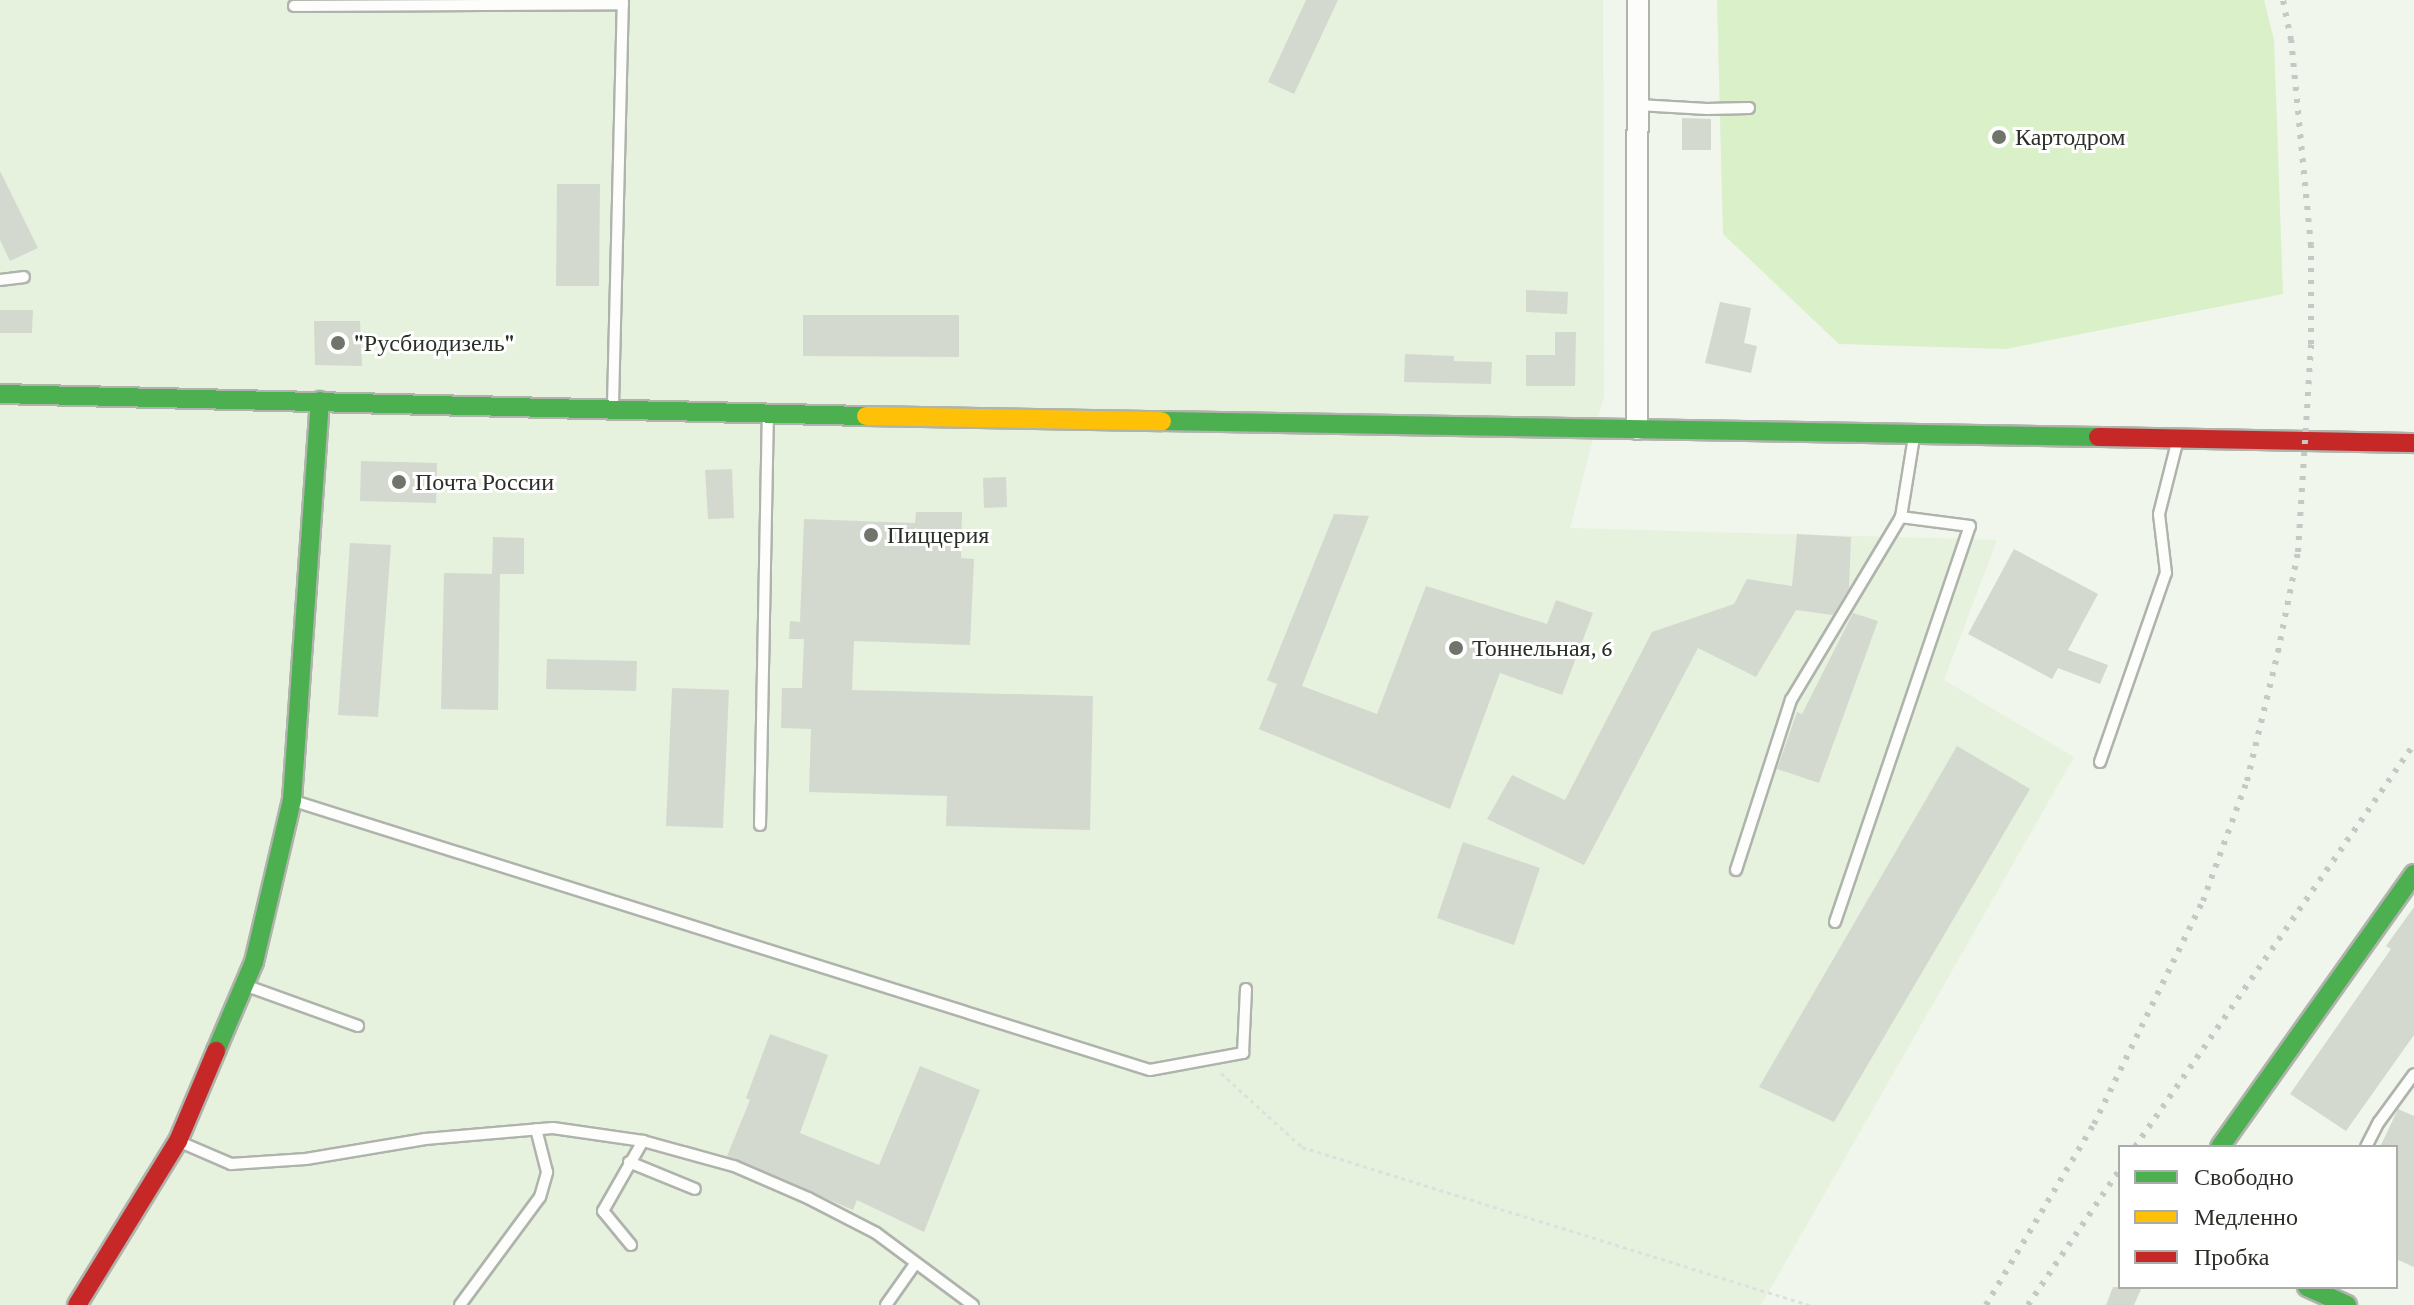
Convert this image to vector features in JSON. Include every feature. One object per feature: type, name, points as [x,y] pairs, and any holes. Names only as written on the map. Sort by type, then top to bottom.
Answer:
[{"type":"main road","points":[[0,394],[613,407],[768,414],[2414,443]]},
{"type":"main road","points":[[77,1305],[178,1141],[254,962],[292,800],[320,401]]},
{"type":"main road","points":[[2221,1145],[2414,874]]},
{"type":"main road","points":[[2311,1289],[2347,1305]]},
{"type":"street","points":[[1637,429],[1638,0]]},
{"type":"lane","points":[[294,6],[623,2],[613,407]]},
{"type":"lane","points":[[1638,105],[1749,108]]},
{"type":"lane","points":[[0,280],[24,277]]},
{"type":"lane","points":[[760,825],[768,414]]},
{"type":"lane","points":[[1736,870],[1791,700],[1901,517],[1914,435]]},
{"type":"lane","points":[[2100,762],[2166,573],[2159,514],[2179,437]]},
{"type":"lane","points":[[1835,922],[1970,526],[1901,517]]},
{"type":"lane","points":[[292,800],[1150,1070],[1243,1053],[1246,989]]},
{"type":"lane","points":[[245,985],[358,1026]]},
{"type":"lane","points":[[2367,1145],[2379,1122],[2414,1074]]},
{"type":"lane","points":[[178,1141],[231,1164],[306,1159],[425,1139],[553,1128],[643,1141],[734,1166],[808,1198],[876,1233],[973,1305]]},
{"type":"lane","points":[[460,1305],[540,1197],[547,1172],[536,1129]]},
{"type":"lane","points":[[631,1245],[603,1211],[643,1141]]},
{"type":"lane","points":[[629,1162],[695,1189]]},
{"type":"lane","points":[[886,1305],[915,1264]]},
{"type":"path","points":[[1206,1059],[1302,1147],[1809,1305]]},
{"type":"shaded area","points":[[0,0],[1603,0],[1604,396],[1570,528],[1997,540],[1944,680],[2074,757],[1761,1305],[0,1305]]},
{"type":"green space","name":"Картодром","points":[[1717,0],[2264,0],[2274,40],[2283,294],[2006,349],[1839,344],[1723,234]]},
{"type":"building","points":[[1306,0],[1338,0],[1294,94],[1268,82]]},
{"type":"building","points":[[1682,118],[1711,119],[1711,150],[1682,150]]},
{"type":"building","points":[[0,171],[38,248],[10,261],[0,240]]},
{"type":"building","points":[[557,184],[600,184],[599,286],[556,286]]},
{"type":"building","points":[[1526,290],[1568,292],[1567,314],[1526,312]]},
{"type":"building","points":[[1720,302],[1751,308],[1744,343],[1757,346],[1751,373],[1705,363]]},
{"type":"building","points":[[0,310],[33,310],[32,333],[0,333]]},
{"type":"building","points":[[803,315],[959,315],[959,357],[803,356]]},
{"type":"building","name":"\"Русбиодизель\"","points":[[314,321],[360,321],[362,366],[315,365]]},
{"type":"building","points":[[1555,332],[1576,332],[1575,386],[1526,386],[1526,355],[1555,355]]},
{"type":"building","points":[[1405,354],[1454,356],[1454,361],[1492,362],[1491,384],[1404,382]]},
{"type":"building","name":"Почта России","points":[[361,461],[437,463],[436,503],[360,501]]},
{"type":"building","points":[[732,469],[734,518],[708,519],[705,470]]},
{"type":"building","points":[[1006,477],[1007,507],[984,508],[983,478]]},
{"type":"building","points":[[916,512],[962,512],[961,558],[974,559],[970,645],[854,641],[852,690],[1093,696],[1090,830],[946,826],[947,796],[809,792],[811,729],[781,728],[782,688],[802,688],[804,639],[789,639],[790,621],[800,622],[804,519],[915,523]]},
{"type":"building","name":"Тоннельная, 6","points":[[1334,514],[1369,516],[1302,686],[1377,714],[1426,586],[1547,624],[1556,600],[1593,613],[1562,695],[1500,673],[1450,809],[1259,729],[1277,684],[1267,680]]},
{"type":"building","points":[[1797,534],[1851,537],[1849,588],[1833,615],[1796,610],[1756,677],[1698,648],[1584,865],[1487,819],[1512,775],[1565,800],[1652,632],[1734,604],[1747,579],[1792,586]]},
{"type":"building","points":[[493,537],[524,538],[524,574],[492,574]]},
{"type":"building","points":[[350,543],[391,545],[378,717],[338,715]]},
{"type":"building","points":[[2014,549],[2098,594],[2068,650],[2108,665],[2100,684],[2058,668],[2052,679],[1968,634]]},
{"type":"building","points":[[444,573],[500,574],[498,710],[441,709]]},
{"type":"building","points":[[1853,613],[1878,621],[1819,783],[1777,769],[1797,712],[1802,714]]},
{"type":"building","points":[[547,659],[637,661],[636,691],[546,689]]},
{"type":"building","points":[[672,688],[729,690],[723,828],[666,826]]},
{"type":"building","points":[[1957,746],[2030,789],[1834,1122],[1759,1087]]},
{"type":"building","points":[[1463,842],[1540,868],[1514,945],[1437,918]]},
{"type":"building","points":[[2414,907],[2414,1035],[2346,1131],[2290,1094],[2391,949],[2386,946]]},
{"type":"building","points":[[770,1034],[828,1055],[800,1133],[879,1165],[920,1066],[980,1090],[924,1232],[857,1200],[853,1210],[727,1156],[750,1100],[746,1098]]},
{"type":"building","points":[[2398,1109],[2414,1116],[2414,1267],[2398,1260],[2398,1145],[2381,1145]]},
{"type":"building","points":[[2113,1287],[2141,1289],[2134,1305],[2106,1305]]},
{"type":"railway","points":[[1986,1305],[2094,1124],[2203,901],[2247,781],[2278,652],[2298,552],[2311,344],[2311,246],[2291,40],[2283,0]]},
{"type":"railway","points":[[2136,1145],[2414,744]]},
{"type":"railway","points":[[2028,1305],[2118,1172]]},
{"type":"traffic: fast","points":[[0,394],[866,416]]},
{"type":"traffic: fast","points":[[216,1051],[254,962],[292,800],[320,401]]},
{"type":"traffic: fast","points":[[1162,421],[2098,437]]},
{"type":"traffic: fast","points":[[2221,1145],[2414,874]]},
{"type":"traffic: fast","points":[[2311,1289],[2347,1305]]},
{"type":"traffic: slow","points":[[866,416],[1162,421]]},
{"type":"traffic: jam","points":[[2098,437],[2414,443]]},
{"type":"traffic: jam","points":[[77,1305],[178,1141],[216,1051]]},
{"type":"place","name":"Картодром","points":[[1999,137]]},
{"type":"place","name":"\"Русбиодизель\"","points":[[338,343]]},
{"type":"place","name":"Почта России","points":[[399,482]]},
{"type":"place","name":"Пиццерия","points":[[871,535]]},
{"type":"place","name":"Тоннельная, 6","points":[[1456,648]]}]
